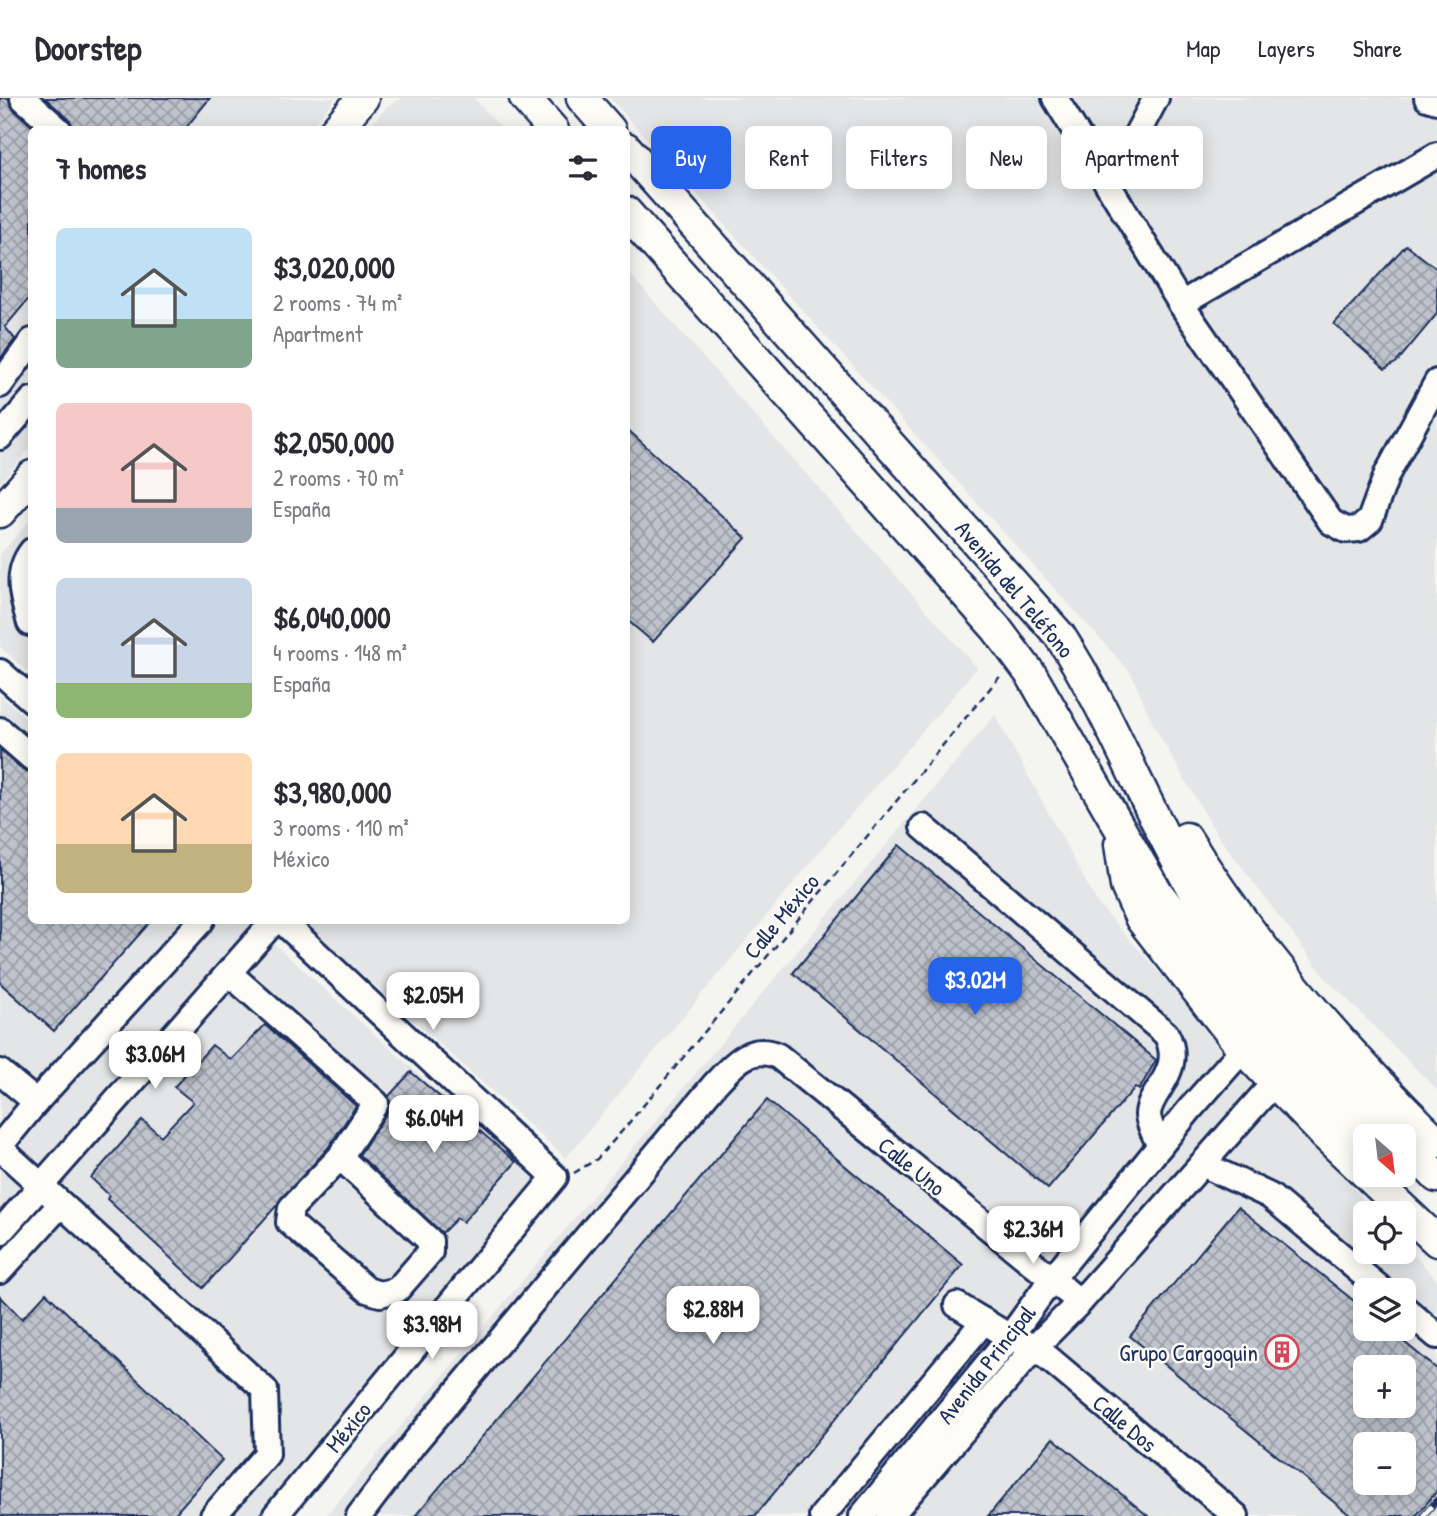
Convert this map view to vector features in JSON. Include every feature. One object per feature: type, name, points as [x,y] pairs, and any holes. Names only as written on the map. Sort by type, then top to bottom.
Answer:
[{"type":"main road","points":[[338,126],[363,98]]},
{"type":"main road","points":[[525,98],[550,126]]},
{"type":"main road","points":[[582,98],[606,126]]},
{"type":"main road","name":"Avenida del Teléfono","points":[[630,152],[1036,606],[1081,669],[1198,897],[1272,999],[1385,1124]]},
{"type":"main road","name":"Avenida del Teléfono","points":[[630,217],[1017,656],[1070,740],[1118,830],[1174,916],[1288,1061],[1353,1132]]},
{"type":"main road","points":[[0,512],[28,480]]},
{"type":"main road","points":[[1135,777],[1176,823],[1218,888],[1290,982],[1364,1066],[1437,1142]]},
{"type":"main road","points":[[1118,830],[1126,886],[1141,919],[1243,1049],[1274,1083],[1437,1241]]},
{"type":"main road","points":[[1416,1155],[1437,1177]]},
{"type":"main road","points":[[1407,1187],[1437,1217]]},
{"type":"street","points":[[23,98],[54,126]]},
{"type":"street","points":[[1055,98],[1072,126]]},
{"type":"street","points":[[1142,126],[1157,98]]},
{"type":"street","points":[[1427,98],[1437,101]]},
{"type":"street","points":[[1181,303],[1437,155]]},
{"type":"street","points":[[1111,189],[1181,303],[1332,522],[1346,530],[1359,529],[1370,520],[1387,474],[1437,382]]},
{"type":"street","points":[[0,385],[28,346]]},
{"type":"street","points":[[2,431],[28,404]]},
{"type":"street","points":[[28,558],[20,582],[28,612]]},
{"type":"street","points":[[0,672],[28,696]]},
{"type":"street","points":[[0,730],[28,754]]},
{"type":"street","points":[[923,827],[1166,1034],[1171,1049],[1167,1076],[1150,1106],[1148,1117],[1160,1146]]},
{"type":"street","points":[[198,924],[36,1102],[10,1120],[0,1147],[265,1390],[267,1454],[213,1516]]},
{"type":"street","points":[[0,1231],[272,924]]},
{"type":"street","points":[[285,924],[555,1177]]},
{"type":"street","points":[[229,973],[376,1103],[340,1157],[291,1208],[289,1223],[367,1290],[380,1294],[397,1290],[429,1252],[430,1241],[340,1157]]},
{"type":"street","name":"Avenida Principal","points":[[890,1516],[937,1443],[1051,1280],[1243,1049]]},
{"type":"street","name":"Calle Uno","points":[[359,1516],[415,1442],[715,1084],[748,1054],[767,1051],[778,1056],[1080,1302]]},
{"type":"street","points":[[0,1072],[36,1102]]},
{"type":"street","name":"Avenida Principal","points":[[862,1516],[1080,1302],[1274,1083]]},
{"type":"street","points":[[1202,1164],[1270,1196],[1368,1278]]},
{"type":"street","name":"México","points":[[275,1516],[555,1177]]},
{"type":"street","points":[[0,1271],[61,1204]]},
{"type":"street","name":"Calle Dos","points":[[957,1305],[1010,1337],[1035,1347],[1236,1516]]},
{"type":"street","points":[[1416,1318],[1437,1336]]},
{"type":"street","points":[[822,1516],[984,1321]]},
{"type":"street","points":[[878,1449],[937,1443]]},
{"type":"path","name":"Calle México","points":[[555,1177],[587,1167],[609,1146],[1017,656]]},
{"type":"shaded area","points":[[0,98],[336,98],[312,126],[28,126],[28,450],[0,483]]},
{"type":"shaded area","points":[[403,98],[474,98],[499,126],[370,126],[387,106]]},
{"type":"shaded area","points":[[610,98],[1437,98],[1437,1090],[1325,977],[1216,833],[1154,726],[1131,673],[692,189],[731,189],[731,126],[651,126],[651,143]]},
{"type":"shaded area","points":[[630,274],[977,668],[845,821],[566,1158],[306,924],[630,924]]},
{"type":"shaded area","points":[[28,522],[28,672],[0,647],[0,554]]},
{"type":"shaded area","points":[[0,695],[28,720],[28,924],[252,924],[537,1181],[262,1516],[0,1516]]},
{"type":"shaded area","points":[[995,715],[1098,904],[1364,1201],[1353,1201],[1353,1264],[1416,1264],[1416,1257],[1437,1280],[1437,1516],[326,1516]]},
{"type":"building","points":[[0,98],[9,98],[13,109],[32,126],[28,126],[28,300],[5,327],[15,339],[0,359]]},
{"type":"building","points":[[45,98],[210,98],[187,126],[72,126],[69,119]]},
{"type":"building","points":[[1406,245],[1437,269],[1437,314],[1397,362],[1385,369],[1334,324]]},
{"type":"building","points":[[630,432],[746,538],[653,642],[630,622]]},
{"type":"building","points":[[0,750],[28,771],[28,924],[148,924],[54,1031],[0,983]]},
{"type":"building","points":[[899,845],[1156,1060],[1139,1090],[1135,1087],[1048,1189],[793,973]]},
{"type":"building","points":[[265,1025],[356,1106],[328,1148],[203,1288],[107,1199],[109,1195],[91,1178],[142,1120],[161,1136],[193,1102],[174,1087],[212,1045],[231,1060]]},
{"type":"building","points":[[411,1072],[516,1162],[463,1222],[457,1218],[442,1233],[359,1155],[388,1111],[389,1096]]},
{"type":"building","points":[[767,1100],[963,1265],[755,1516],[415,1516]]},
{"type":"building","name":"Grupo Cargoquin","points":[[1238,1207],[1353,1300],[1353,1341],[1403,1341],[1437,1369],[1437,1491],[1416,1516],[1351,1516],[1130,1336]]},
{"type":"building","points":[[46,1293],[222,1460],[173,1516],[0,1516],[0,1296],[22,1319]]},
{"type":"building","points":[[1053,1438],[1148,1516],[988,1516]]},
{"type":"railway","points":[[1423,1516],[1437,1500]]},
{"type":"place","name":"Grupo Cargoquin","points":[[1282,1352]]}]
